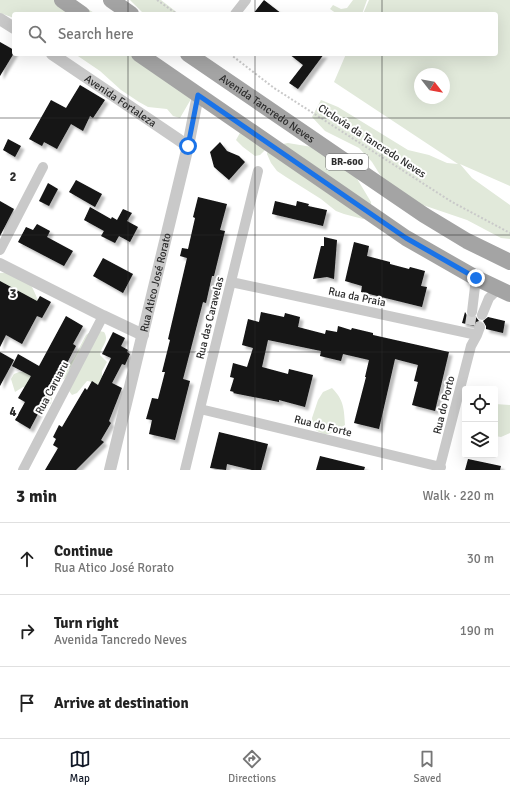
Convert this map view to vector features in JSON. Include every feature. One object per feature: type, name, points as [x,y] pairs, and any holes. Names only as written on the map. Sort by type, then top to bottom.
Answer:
[{"type":"main road","points":[[62,0],[79,12]]},
{"type":"main road","points":[[111,0],[128,12]]},
{"type":"main road","name":"BR-600","points":[[142,56],[406,238],[476,278],[504,291]]},
{"type":"main road","name":"Avenida Tancredo Neves","points":[[198,57],[424,215],[467,241],[510,262]]},
{"type":"street","points":[[237,12],[246,0]]},
{"type":"street","points":[[0,19],[12,27]]},
{"type":"street","name":"Avenida Fortaleza","points":[[55,56],[188,146]]},
{"type":"street","name":"Rua Atico José Rorato","points":[[110,470],[188,146],[198,95]]},
{"type":"street","points":[[0,250],[43,167]]},
{"type":"street","name":"Rua das Caravelas","points":[[185,470],[258,171]]},
{"type":"street","points":[[0,264],[103,316],[143,334]]},
{"type":"street","points":[[476,278],[477,314],[489,298],[504,291]]},
{"type":"street","name":"Rua da Praia","points":[[231,282],[474,330]]},
{"type":"street","name":"Rua Caruaru","points":[[23,470],[103,316]]},
{"type":"street","name":"Rua do Porto","points":[[440,469],[474,330]]},
{"type":"street","name":"Rua do Forte","points":[[200,409],[440,469]]},
{"type":"path","points":[[157,0],[174,12]]},
{"type":"path","name":"Ciclovia da Tancredo Neves","points":[[233,56],[274,88],[445,198],[510,233]]},
{"type":"green space","points":[[0,0],[73,0],[93,12],[12,12],[12,17],[0,13]]},
{"type":"green space","points":[[130,0],[161,0],[176,12],[142,12]]},
{"type":"green space","points":[[353,0],[367,0],[363,12],[334,12],[330,9],[333,5],[341,9],[347,8]]},
{"type":"green space","points":[[369,0],[510,0],[510,186],[460,164],[472,178],[510,205],[510,239],[501,238],[467,220],[411,201],[382,178],[372,162],[359,148],[325,131],[312,117],[321,100],[338,107],[408,150],[429,155],[447,163],[458,164],[334,82],[345,56],[498,56],[498,12],[364,12]]},
{"type":"green space","points":[[78,56],[149,56],[191,89],[191,99],[180,118],[173,116],[167,109],[148,107],[139,102],[121,90],[100,71]]},
{"type":"green space","points":[[241,131],[265,150],[260,155],[255,156],[236,140]]},
{"type":"green space","points":[[288,143],[318,148],[356,177],[371,202],[372,215],[363,219],[336,211],[321,199],[277,171],[267,154],[269,145]]},
{"type":"green space","points":[[17,272],[28,281],[32,287],[38,300],[35,305],[0,293],[0,273]]},
{"type":"green space","points":[[90,332],[104,332],[106,335],[106,341],[100,355],[107,362],[102,371],[102,375],[106,378],[101,385],[87,381],[77,393],[72,395],[69,391],[68,375],[64,379],[60,377],[74,358],[86,335]]},
{"type":"green space","points":[[19,372],[28,372],[48,385],[51,389],[51,404],[46,405],[45,400],[47,395],[45,391],[23,387],[15,392],[11,379],[14,374]]},
{"type":"green space","points":[[332,388],[343,405],[345,425],[329,434],[326,434],[313,428],[312,418],[318,400],[323,392]]},
{"type":"green space","points":[[498,404],[510,405],[510,433],[501,437],[498,436]]},
{"type":"building","points":[[264,0],[279,12],[255,12]]},
{"type":"building","points":[[0,42],[12,49],[12,56],[0,76]]},
{"type":"building","points":[[292,56],[323,56],[298,89],[289,83],[303,65]]},
{"type":"building","points":[[80,85],[105,100],[93,118],[90,116],[83,131],[71,124],[57,149],[44,142],[42,146],[29,139],[51,100],[66,108]]},
{"type":"building","points":[[8,139],[21,146],[15,157],[3,150]]},
{"type":"building","points":[[220,142],[227,151],[239,156],[245,162],[229,180],[214,167],[210,152]]},
{"type":"building","points":[[76,180],[102,194],[95,207],[69,192]]},
{"type":"building","points":[[48,183],[58,189],[49,206],[39,201]]},
{"type":"building","points":[[198,197],[227,204],[220,230],[225,231],[206,303],[203,302],[183,379],[190,381],[175,440],[149,434],[152,420],[146,419],[152,398],[158,399],[165,372],[162,372],[170,340],[168,339],[187,258],[180,256],[182,248],[188,249]]},
{"type":"building","points":[[0,201],[14,209],[0,236]]},
{"type":"building","points":[[275,201],[296,206],[297,201],[309,204],[308,206],[327,210],[323,226],[272,214]]},
{"type":"building","points":[[90,207],[111,219],[112,217],[117,220],[123,209],[132,213],[127,221],[138,227],[130,242],[119,236],[115,243],[101,236],[104,231],[84,220]]},
{"type":"building","points":[[37,224],[50,231],[47,237],[73,251],[64,266],[18,242],[26,227],[33,230]]},
{"type":"building","points":[[324,237],[337,240],[334,279],[327,277],[313,279],[321,246],[324,246]]},
{"type":"building","points":[[354,242],[369,246],[367,256],[409,269],[410,267],[425,271],[421,286],[427,287],[422,307],[361,292],[362,286],[345,281]]},
{"type":"building","points":[[103,258],[133,274],[123,293],[93,276]]},
{"type":"building","points":[[0,281],[37,301],[40,296],[51,302],[42,318],[37,316],[22,344],[6,335],[0,347]]},
{"type":"building","points":[[261,312],[284,317],[285,313],[300,317],[298,327],[325,334],[326,330],[337,332],[338,326],[351,330],[352,328],[373,333],[373,335],[449,352],[435,411],[412,405],[418,382],[414,381],[418,365],[395,359],[379,429],[354,423],[369,360],[343,354],[341,361],[320,356],[321,351],[268,340],[262,367],[288,374],[289,369],[313,375],[305,407],[279,400],[279,402],[233,393],[234,392],[230,391],[234,378],[230,377],[233,363],[247,367],[253,348],[242,345],[248,319],[259,322]]},
{"type":"building","points":[[465,312],[468,317],[476,317],[479,321],[476,322],[474,326],[462,323]]},
{"type":"building","points":[[66,316],[83,326],[73,344],[76,346],[66,365],[63,364],[53,380],[37,411],[39,412],[30,429],[15,420],[25,402],[18,398],[31,376],[12,366],[18,354],[39,366]]},
{"type":"building","points":[[488,317],[505,321],[503,333],[486,329],[483,321]]},
{"type":"building","points":[[113,332],[125,338],[121,346],[128,350],[127,352],[130,354],[125,365],[122,364],[112,383],[122,388],[109,421],[111,423],[101,440],[104,442],[76,470],[45,470],[58,448],[53,445],[56,439],[53,437],[59,425],[62,427],[85,388],[87,390],[92,381],[98,385],[111,358],[102,354]]},
{"type":"building","points":[[0,352],[14,360],[0,386]]},
{"type":"building","points":[[219,432],[268,444],[261,470],[252,470],[227,464],[226,470],[210,468]]},
{"type":"building","points":[[320,456],[365,467],[364,470],[316,470]]},
{"type":"building","points":[[468,459],[501,466],[500,470],[465,470]]},
{"type":"tunnel","points":[[470,325],[472,312]]},
{"type":"route","points":[[188,146],[198,95],[406,238],[476,278]]}]
